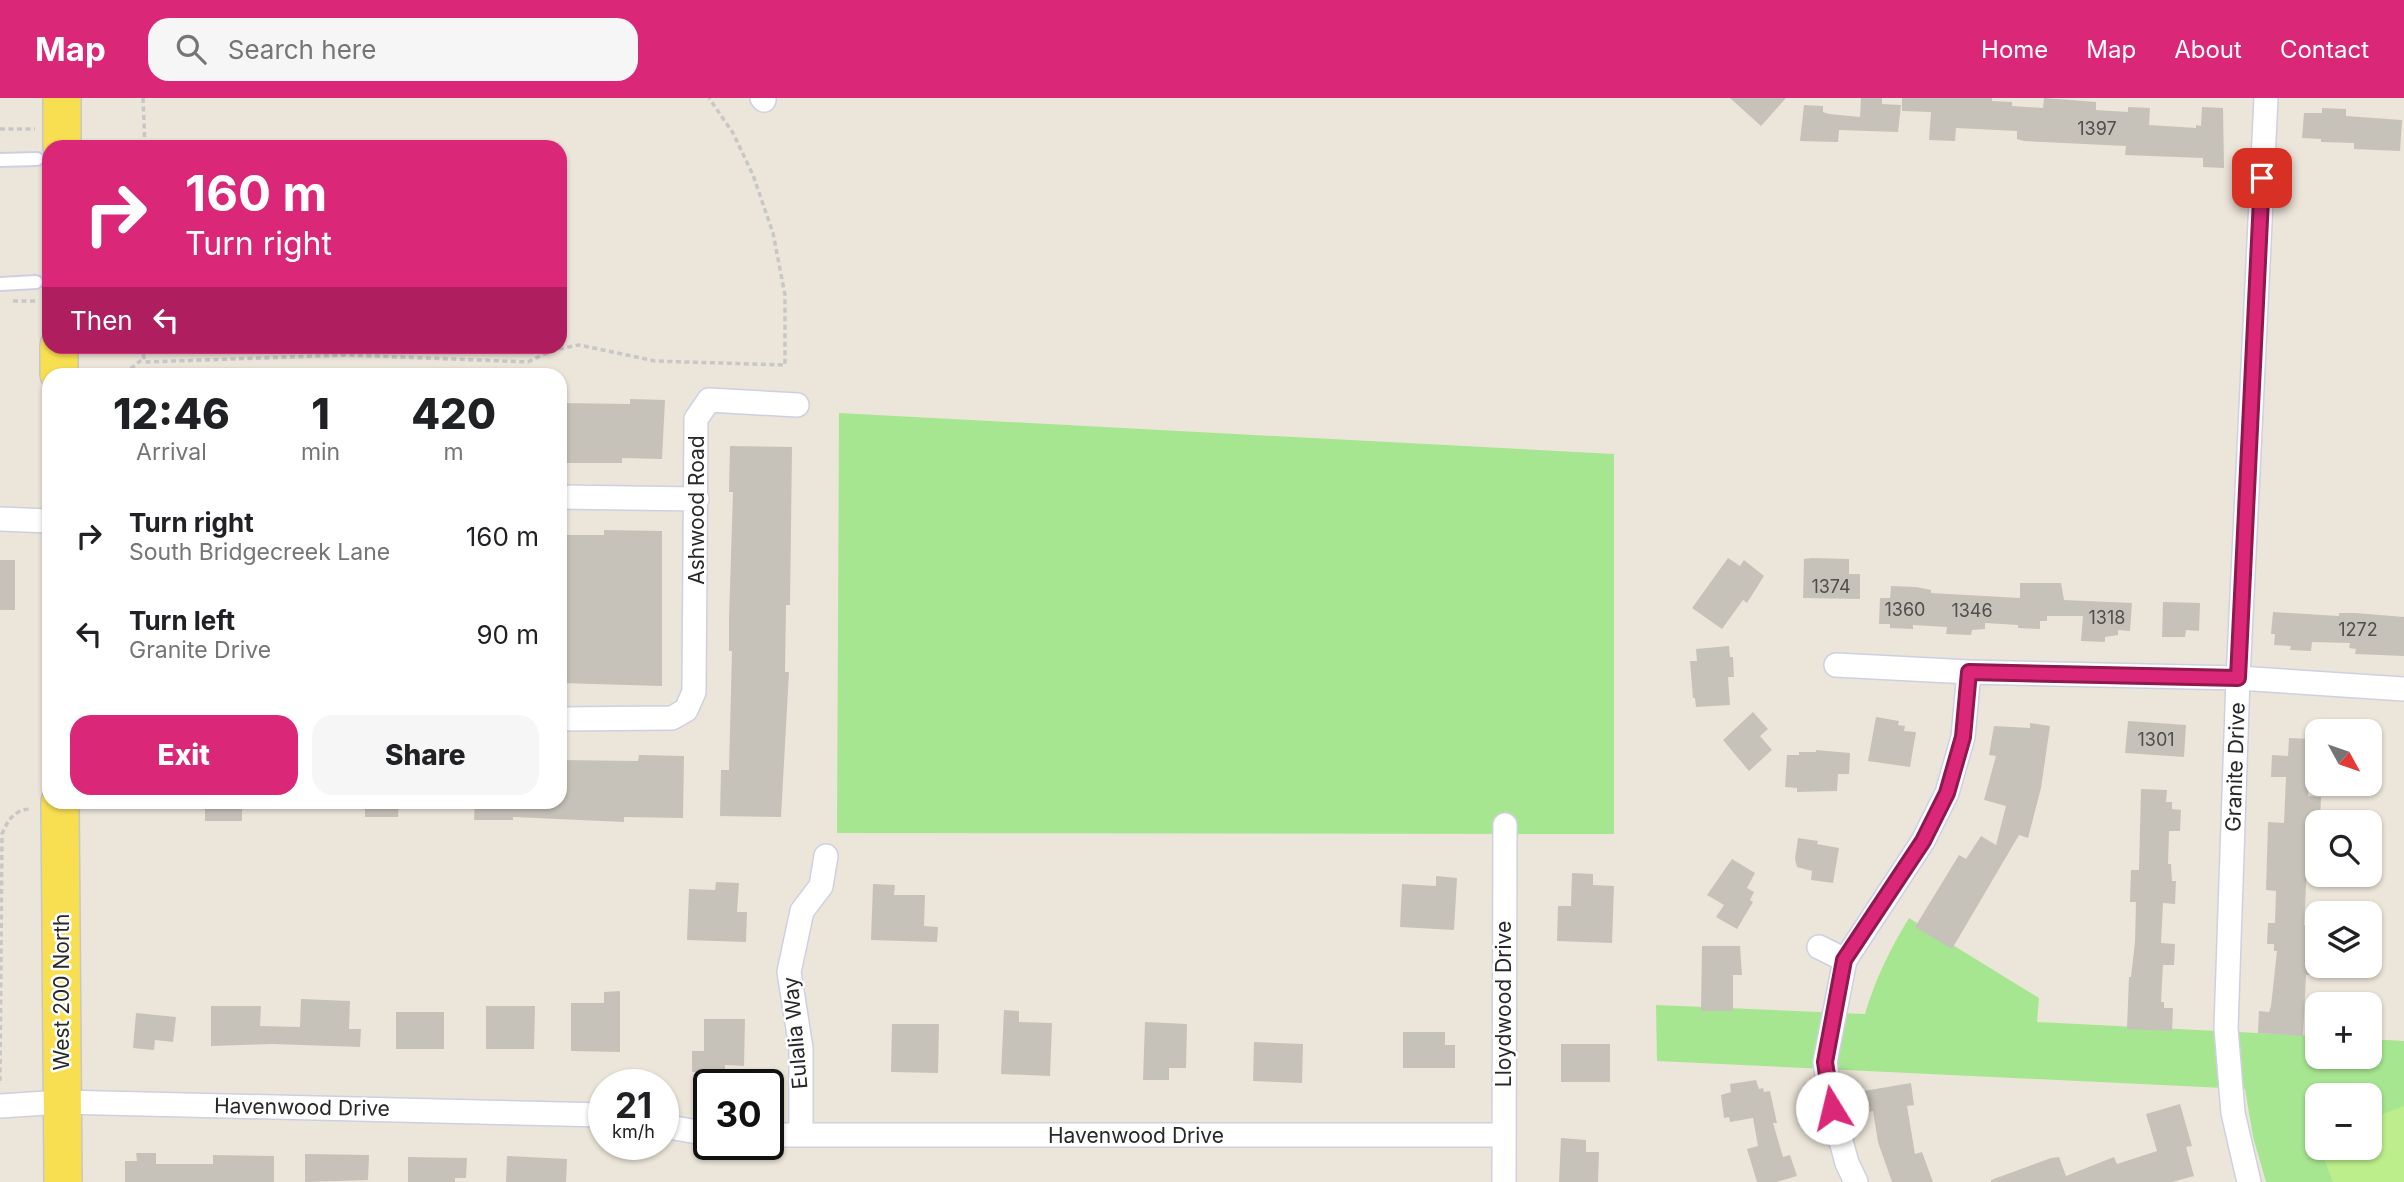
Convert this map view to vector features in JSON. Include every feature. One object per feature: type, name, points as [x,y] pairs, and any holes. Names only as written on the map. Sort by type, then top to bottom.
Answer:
[{"type":"main road","points":[[47,140],[62,98]]},
{"type":"main road","name":"West 200 North","points":[[45,809],[62,1102],[62,1182]]},
{"type":"street","name":"Granite Drive","points":[[2249,1182],[2233,1113],[2226,1028],[2238,678],[2266,98]]},
{"type":"street","name":"Ashwood Road","points":[[567,719],[672,718],[686,710],[694,692],[696,419],[709,400],[797,405]]},
{"type":"street","points":[[567,497],[697,499]]},
{"type":"street","points":[[0,519],[42,521]]},
{"type":"street","points":[[1836,665],[1969,672],[2238,678],[2404,689]]},
{"type":"street","points":[[1856,1182],[1847,1163],[1832,1108],[1825,1062],[1844,960],[1923,841],[1947,793],[1963,737],[1969,672]]},
{"type":"street","name":"Lloydwood Drive","points":[[1504,1182],[1506,825]]},
{"type":"street","name":"Eulalia Way","points":[[801,1135],[801,1048],[789,972],[802,911],[821,886],[826,856]]},
{"type":"street","points":[[1819,947],[1844,960]]},
{"type":"street","name":"Havenwood Drive","points":[[0,1106],[62,1102],[588,1115]]},
{"type":"street","name":"Havenwood Drive","points":[[784,1135],[1503,1135]]},
{"type":"lane","points":[[0,160],[42,146]]},
{"type":"lane","points":[[0,284],[36,282]]},
{"type":"path","points":[[144,98],[145,140]]},
{"type":"path","points":[[567,347],[579,345],[655,361],[785,365],[785,295],[773,233],[753,175],[733,133],[709,98]]},
{"type":"path","points":[[0,129],[42,144]]},
{"type":"path","points":[[12,301],[35,301]]},
{"type":"path","points":[[143,354],[145,362],[348,355],[528,362],[545,354]]},
{"type":"path","points":[[132,368],[144,358]]},
{"type":"path","points":[[0,1081],[2,834],[9,818],[20,809],[42,805]]},
{"type":"green space","points":[[839,413],[1614,454],[1614,834],[837,833]]},
{"type":"green space","points":[[1909,918],[2039,998],[2037,1022],[2305,1035],[2305,1069],[2382,1069],[2382,1040],[2404,1041],[2404,1182],[2266,1182],[2253,1137],[2245,1089],[1657,1061],[1656,1005],[1865,1014],[1889,953]]},
{"type":"green space","points":[[2404,1106],[2404,1182],[2333,1182],[2325,1160],[2382,1160],[2382,1114]]},
{"type":"building","points":[[1730,98],[1786,98],[1761,126]]},
{"type":"building","points":[[1861,98],[1882,98],[1882,104],[1901,105],[1898,132],[1839,130],[1838,142],[1800,141],[1804,105],[1823,106],[1823,112],[1829,114],[1860,117]]},
{"type":"building","points":[[1902,98],[1992,98],[1992,101],[2012,102],[2012,106],[2043,108],[2044,98],[2096,102],[2096,110],[2128,112],[2128,107],[2150,108],[2149,125],[2196,128],[2196,125],[2201,126],[2202,107],[2223,108],[2224,168],[2203,167],[2203,158],[2125,155],[2126,146],[2024,141],[2017,139],[2017,131],[1956,128],[1955,141],[1929,140],[1931,112],[1902,111]]},
{"type":"building","points":[[2322,108],[2346,109],[2346,116],[2402,120],[2400,151],[2354,149],[2354,143],[2321,142],[2321,139],[2302,138],[2304,113],[2322,113]]},
{"type":"building","points":[[630,399],[665,400],[662,459],[622,458],[622,463],[567,463],[567,403],[630,404]]},
{"type":"building","points":[[730,446],[792,447],[790,605],[786,605],[785,672],[789,672],[781,817],[720,816],[721,770],[729,770],[732,651],[729,651],[729,619],[733,492],[729,492]]},
{"type":"building","points":[[604,530],[662,531],[662,686],[567,683],[567,535],[604,535]]},
{"type":"building","points":[[1728,558],[1740,566],[1744,560],[1764,576],[1747,603],[1743,600],[1722,629],[1692,608]]},
{"type":"building","points":[[1804,559],[1849,559],[1849,574],[1860,574],[1860,599],[1803,598]]},
{"type":"building","points":[[0,560],[15,560],[15,610],[0,610]]},
{"type":"building","points":[[2020,583],[2061,583],[2064,600],[2132,603],[2130,631],[2118,630],[2118,635],[2105,637],[2105,642],[2081,641],[2083,616],[2047,616],[2047,621],[2040,621],[2040,629],[1985,623],[1985,629],[1972,630],[1971,635],[1946,634],[1947,627],[1913,625],[1913,629],[1890,628],[1890,624],[1879,624],[1880,598],[1890,598],[1891,586],[1916,587],[1931,590],[1931,593],[2020,598]]},
{"type":"building","points":[[2163,602],[2200,603],[2199,631],[2186,630],[2185,637],[2162,637]]},
{"type":"building","points":[[2273,612],[2339,616],[2339,613],[2356,613],[2404,617],[2404,656],[2355,654],[2356,649],[2349,648],[2350,643],[2312,642],[2311,651],[2290,650],[2291,646],[2274,645],[2275,634],[2271,634]]},
{"type":"building","points":[[1729,646],[1730,657],[1733,657],[1734,677],[1728,677],[1730,705],[1696,707],[1690,661],[1697,661],[1696,649]]},
{"type":"building","points":[[1753,712],[1768,729],[1760,736],[1772,750],[1749,771],[1723,740]]},
{"type":"building","points":[[1876,717],[1899,721],[1898,725],[1905,726],[1904,731],[1916,732],[1910,767],[1868,761]]},
{"type":"building","points":[[2128,721],[2186,725],[2184,757],[2125,753]]},
{"type":"building","points":[[2030,723],[2050,726],[2041,788],[2028,838],[2019,835],[1952,949],[1915,927],[1959,855],[1966,859],[1981,836],[1996,845],[2006,806],[1984,800],[1996,756],[1989,755],[1994,726],[2030,728]]},
{"type":"building","points":[[2289,738],[2305,739],[2305,796],[2321,797],[2320,810],[2305,810],[2306,978],[2303,1036],[2258,1033],[2259,1011],[2269,1012],[2271,1006],[2277,951],[2274,951],[2274,944],[2267,944],[2268,923],[2275,923],[2276,891],[2266,890],[2268,822],[2284,823],[2286,777],[2271,777],[2272,755],[2288,756]]},
{"type":"building","points":[[1816,750],[1850,753],[1849,774],[1838,774],[1837,791],[1797,792],[1797,788],[1785,787],[1787,755]]},
{"type":"building","points":[[639,755],[684,756],[683,818],[624,817],[624,822],[513,817],[513,820],[474,820],[475,809],[567,809],[567,760],[638,761]]},
{"type":"building","points":[[2141,789],[2167,790],[2166,802],[2172,802],[2172,809],[2181,810],[2180,831],[2169,831],[2168,864],[2171,864],[2172,881],[2176,881],[2175,904],[2163,903],[2161,943],[2175,944],[2174,965],[2163,965],[2161,1002],[2164,1002],[2164,1008],[2173,1008],[2172,1031],[2127,1029],[2129,977],[2135,942],[2136,902],[2130,902],[2131,870],[2139,870]]},
{"type":"building","points":[[205,809],[242,809],[242,821],[205,821]]},
{"type":"building","points":[[365,809],[399,809],[398,817],[365,817]]},
{"type":"building","points":[[1798,838],[1839,848],[1833,883],[1811,880],[1812,871],[1797,867],[1795,859]]},
{"type":"building","points":[[1732,859],[1755,873],[1747,888],[1754,892],[1750,900],[1753,902],[1737,929],[1716,917],[1724,905],[1707,895]]},
{"type":"building","points":[[1572,873],[1593,874],[1593,885],[1614,886],[1612,943],[1557,941],[1558,906],[1571,906]]},
{"type":"building","points":[[1436,876],[1457,878],[1454,930],[1400,927],[1402,884],[1436,886]]},
{"type":"building","points":[[716,882],[739,883],[737,912],[747,912],[746,942],[687,940],[689,889],[715,890]]},
{"type":"building","points":[[873,884],[895,885],[894,895],[925,895],[924,926],[938,927],[937,942],[871,940]]},
{"type":"building","points":[[1702,946],[1740,946],[1742,975],[1733,975],[1733,1011],[1701,1011]]},
{"type":"building","points":[[620,991],[620,1052],[571,1051],[571,1003],[604,1003],[604,992]]},
{"type":"building","points":[[301,999],[350,1001],[349,1029],[361,1029],[360,1047],[273,1044],[211,1046],[211,1006],[261,1006],[260,1026],[300,1027]]},
{"type":"building","points":[[486,1006],[535,1006],[534,1049],[486,1049]]},
{"type":"building","points":[[1004,1010],[1019,1011],[1019,1022],[1052,1023],[1050,1076],[1001,1074]]},
{"type":"building","points":[[396,1012],[444,1012],[444,1049],[396,1049]]},
{"type":"building","points":[[136,1013],[176,1017],[173,1042],[155,1040],[154,1050],[133,1048]]},
{"type":"building","points":[[704,1019],[745,1019],[744,1066],[725,1065],[725,1069],[693,1069],[692,1072],[692,1051],[704,1051]]},
{"type":"building","points":[[1145,1022],[1187,1024],[1186,1068],[1169,1068],[1169,1080],[1143,1080]]},
{"type":"building","points":[[892,1024],[939,1024],[938,1073],[891,1072]]},
{"type":"building","points":[[1403,1032],[1445,1032],[1445,1045],[1455,1045],[1455,1068],[1403,1068]]},
{"type":"building","points":[[1254,1042],[1303,1044],[1302,1083],[1253,1081]]},
{"type":"building","points":[[1561,1044],[1610,1044],[1610,1082],[1561,1082]]},
{"type":"building","points":[[1756,1080],[1759,1089],[1770,1091],[1777,1123],[1773,1123],[1783,1157],[1790,1155],[1797,1176],[1776,1182],[1757,1182],[1747,1149],[1758,1146],[1753,1118],[1730,1122],[1729,1117],[1724,1118],[1721,1095],[1731,1092],[1730,1084]]},
{"type":"building","points":[[1911,1083],[1914,1105],[1907,1106],[1915,1154],[1922,1152],[1933,1182],[1892,1182],[1878,1142],[1873,1111],[1868,1112],[1864,1091]]},
{"type":"building","points":[[2180,1104],[2192,1146],[2186,1147],[2194,1176],[2172,1182],[1991,1182],[2051,1158],[2059,1157],[2066,1176],[2114,1157],[2117,1164],[2157,1151],[2146,1114]]},
{"type":"building","points":[[1561,1138],[1586,1140],[1586,1152],[1599,1152],[1598,1182],[1559,1182]]},
{"type":"building","points":[[136,1153],[156,1153],[156,1164],[213,1164],[213,1155],[274,1156],[274,1182],[125,1182],[125,1161],[137,1161]]},
{"type":"building","points":[[305,1154],[369,1155],[368,1180],[305,1182]]},
{"type":"building","points":[[507,1156],[567,1159],[566,1182],[506,1182]]},
{"type":"building","points":[[408,1157],[467,1158],[466,1178],[455,1178],[455,1182],[408,1182]]},
{"type":"route","points":[[1832,1108],[1825,1062],[1844,960],[1923,841],[1947,793],[1963,737],[1969,672],[2238,678],[2262,178]]}]
